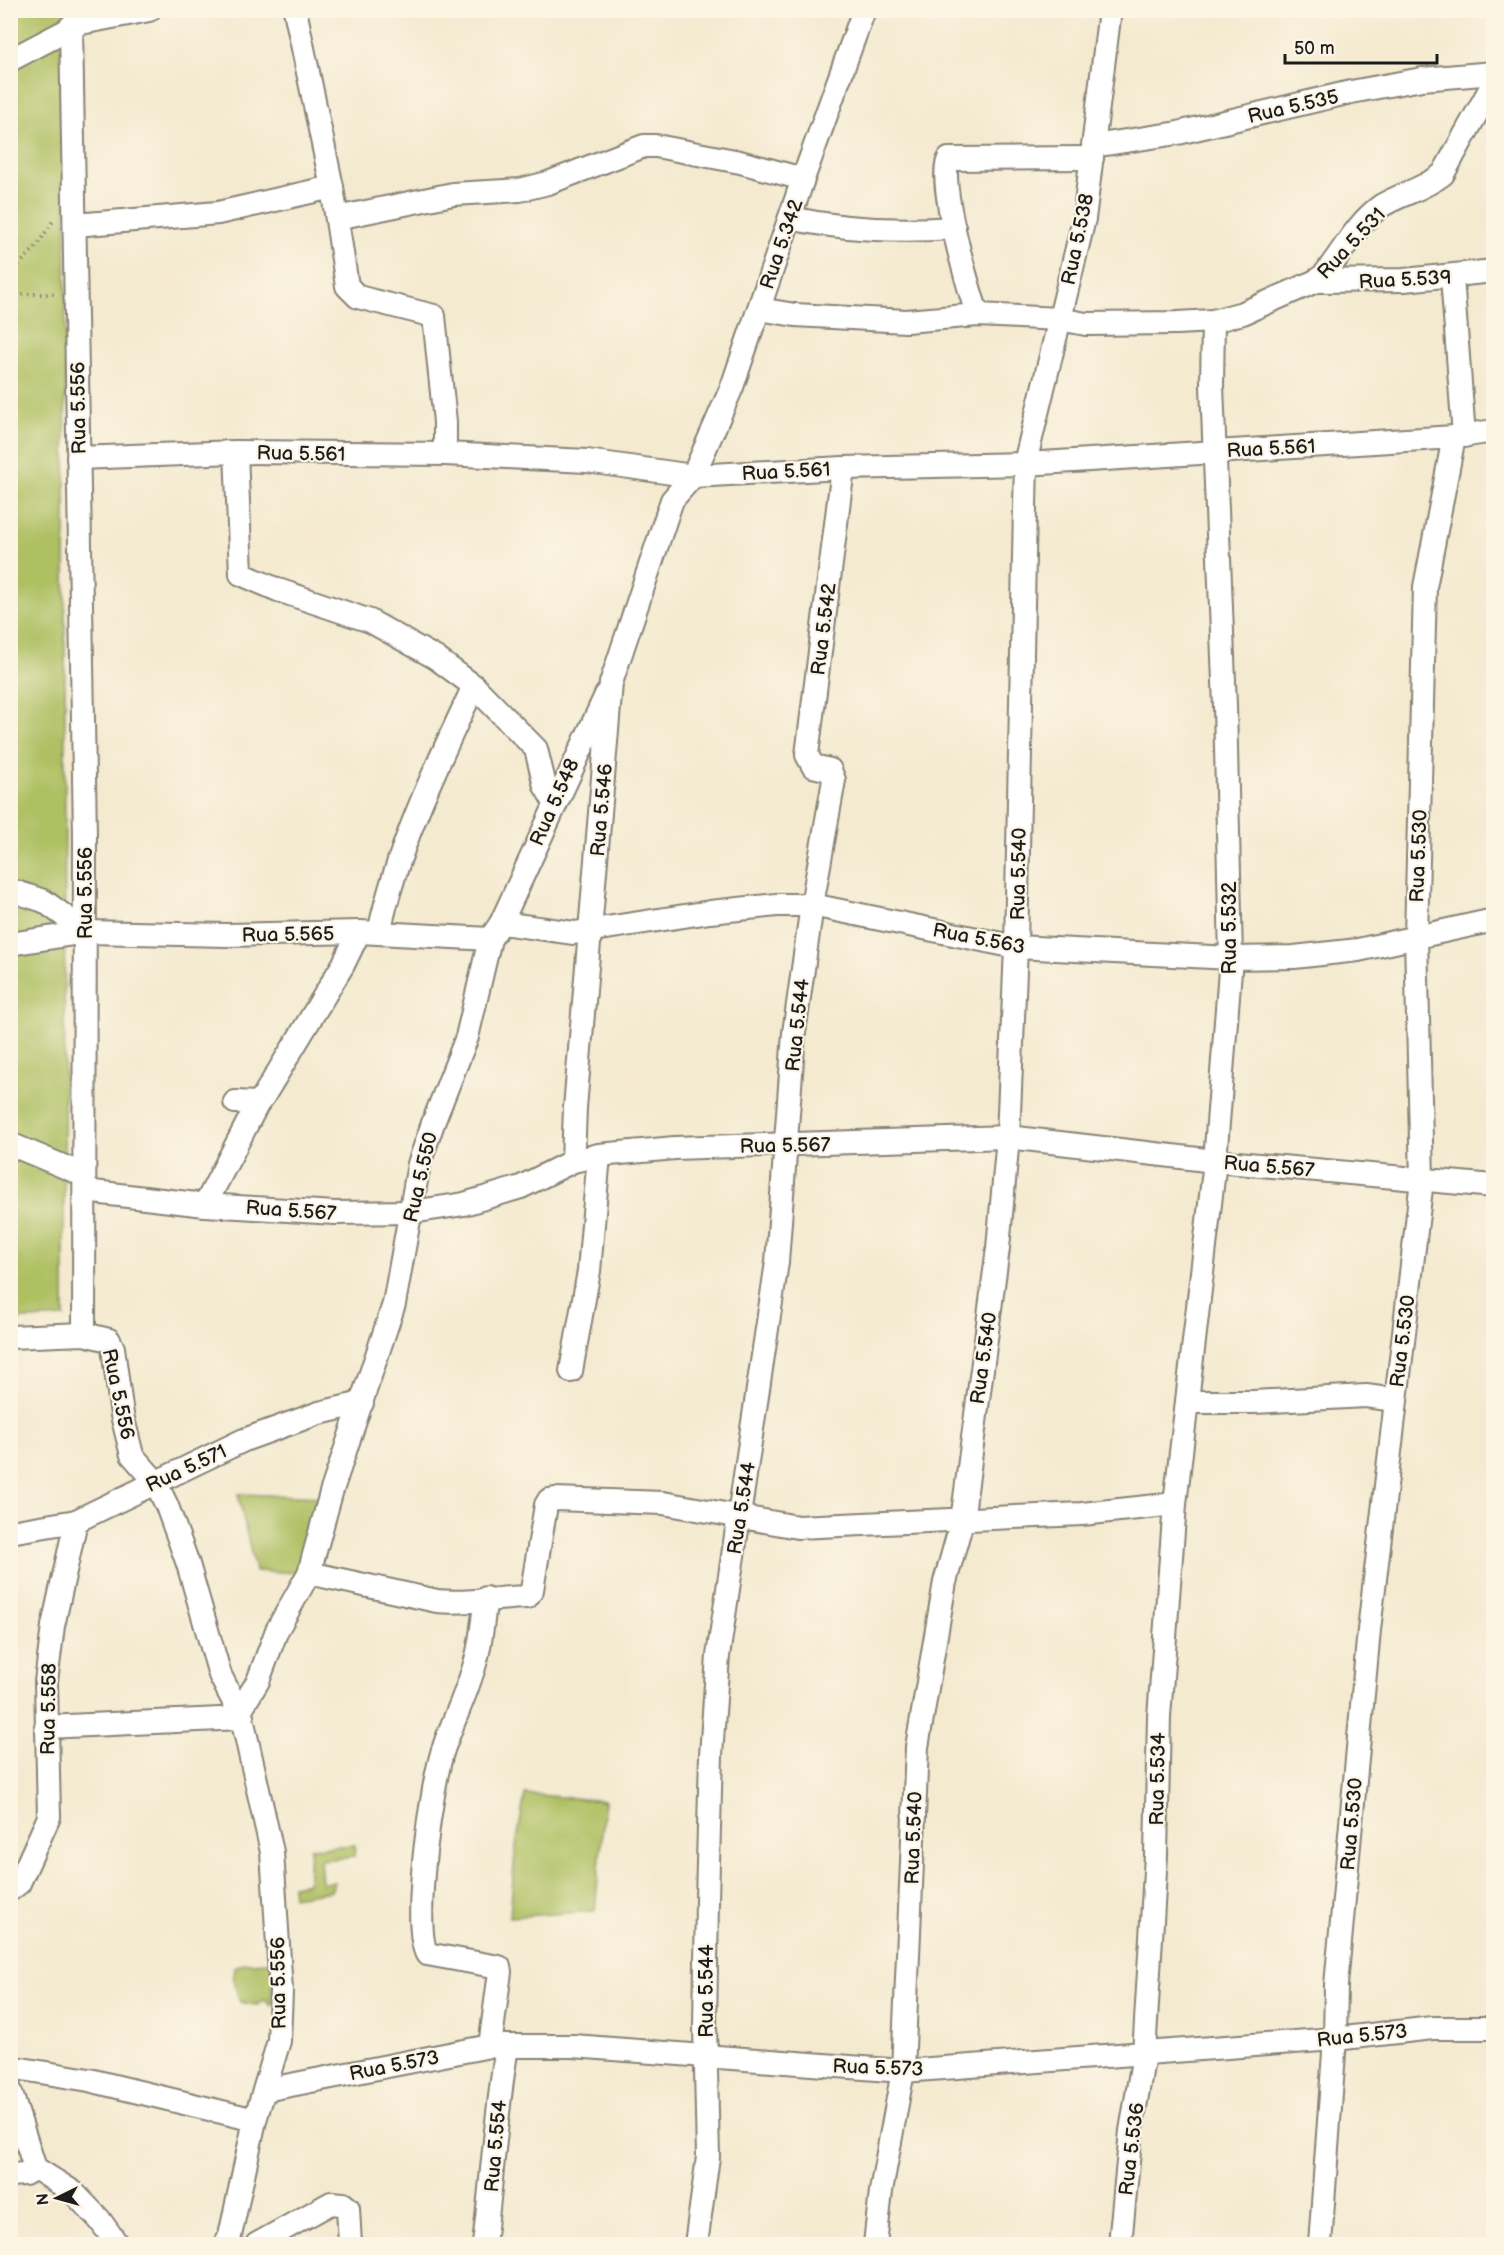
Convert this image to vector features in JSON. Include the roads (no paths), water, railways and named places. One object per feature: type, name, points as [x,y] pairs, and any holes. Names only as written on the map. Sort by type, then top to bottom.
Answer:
[{"type":"street","points":[[10,60],[71,26],[149,10]]},
{"type":"street","points":[[296,10],[332,187],[347,286],[351,293],[358,297],[429,314],[436,321],[445,454]]},
{"type":"street","name":"Rua 5.342","points":[[693,477],[732,387],[864,10]]},
{"type":"street","name":"Rua 5.538","points":[[1026,464],[1084,219],[1110,10]]},
{"type":"street","name":"Rua 5.556","points":[[71,26],[86,932],[84,1334],[109,1340],[112,1348],[122,1415],[132,1455],[155,1481],[167,1506],[188,1564],[220,1675],[240,1716],[272,1852],[279,1943],[279,2041],[255,2120],[230,2236],[226,2244]]},
{"type":"street","name":"Rua 5.535","points":[[954,228],[947,190],[946,163],[949,159],[1093,152],[1351,92],[1422,79],[1494,73]]},
{"type":"street","name":"Rua 5.531","points":[[759,309],[795,315],[906,321],[978,315],[1059,319],[1086,324],[1212,321],[1244,313],[1316,281],[1325,274],[1370,216],[1382,206],[1432,182],[1443,174],[1494,82]]},
{"type":"street","points":[[337,218],[453,194],[520,190],[548,183],[644,146],[656,146],[740,162],[803,179]]},
{"type":"street","points":[[75,225],[218,213],[332,187]]},
{"type":"street","points":[[790,218],[846,229],[882,231],[954,228],[966,284],[978,315]]},
{"type":"street","name":"Rua 5.539","points":[[1316,281],[1357,282],[1452,277],[1494,271]]},
{"type":"street","name":"Rua 5.530","points":[[1320,2244],[1335,2039],[1336,1985],[1369,1630],[1422,1180],[1416,937],[1425,587],[1459,436],[1452,277]]},
{"type":"street","points":[[1212,321],[1215,452]]},
{"type":"street","name":"Rua 5.561","points":[[78,458],[237,452],[445,454],[587,461],[693,477],[843,468],[1026,464],[1459,436],[1494,431]]},
{"type":"street","points":[[237,452],[241,574],[278,590],[370,621],[436,658],[474,686],[536,748],[545,786],[555,803]]},
{"type":"street","name":"Rua 5.532","points":[[1187,1402],[1215,1161],[1231,958],[1215,452]]},
{"type":"street","name":"Rua 5.540","points":[[875,2244],[880,2191],[903,2071],[917,1747],[945,1582],[962,1521],[998,1248],[1008,1137],[1017,947],[1026,464]]},
{"type":"street","name":"Rua 5.542","points":[[834,774],[830,770],[813,766],[807,755],[843,468]]},
{"type":"street","name":"Rua 5.546","points":[[573,1161],[575,1108],[611,683],[672,500],[693,477]]},
{"type":"street","name":"Rua 5.548","points":[[495,931],[611,683]]},
{"type":"street","points":[[205,1205],[247,1102],[343,964],[369,933],[385,902],[402,853],[474,686]]},
{"type":"street","name":"Rua 5.544","points":[[696,2244],[708,2157],[706,2055],[711,1755],[718,1656],[777,1262],[794,1033],[834,774]]},
{"type":"street","points":[[10,890],[44,902],[86,932]]},
{"type":"street","name":"Rua 5.563","points":[[495,931],[591,932],[710,912],[777,905],[812,905],[1017,947],[1231,958],[1294,957],[1358,950],[1494,920]]},
{"type":"street","name":"Rua 5.565","points":[[10,944],[86,932],[227,935],[495,931]]},
{"type":"street","name":"Rua 5.550","points":[[240,1716],[258,1681],[277,1630],[309,1573],[331,1493],[394,1304],[419,1164],[467,1037],[495,931]]},
{"type":"street","name":"Rua 5.567","points":[[10,1144],[84,1183],[205,1205],[335,1213],[412,1212],[464,1204],[521,1187],[573,1161],[599,1155],[675,1148],[1008,1137],[1215,1161],[1494,1186]]},
{"type":"street","points":[[572,1371],[589,1271],[599,1155]]},
{"type":"street","points":[[10,1336],[84,1334]]},
{"type":"street","points":[[1187,1402],[1253,1402],[1366,1396],[1395,1400]]},
{"type":"street","name":"Rua 5.534","points":[[1144,2054],[1156,1855],[1159,1717],[1175,1504],[1187,1402]]},
{"type":"street","name":"Rua 5.571","points":[[10,1532],[75,1521],[244,1440],[319,1413],[362,1403]]},
{"type":"street","points":[[309,1573],[455,1603],[529,1595],[546,1505],[549,1500],[625,1500],[739,1515],[798,1527],[1082,1514],[1175,1504]]},
{"type":"street","name":"Rua 5.558","points":[[10,1890],[19,1883],[49,1817],[46,1682],[53,1626],[75,1521]]},
{"type":"street","name":"Rua 5.554","points":[[484,2244],[497,2139],[500,1972],[499,1967],[427,1954],[421,1901],[435,1787],[443,1748],[465,1695],[478,1653],[486,1598]]},
{"type":"street","points":[[46,1727],[240,1716]]},
{"type":"street","name":"Rua 5.573","points":[[265,2090],[499,2047],[573,2046],[903,2071],[1335,2039],[1433,2028],[1494,2028]]},
{"type":"street","name":"Rua 5.536","points":[[1120,2244],[1131,2131],[1144,2054]]},
{"type":"street","points":[[10,2067],[89,2080],[255,2120]]},
{"type":"street","points":[[10,2090],[35,2168],[73,2192],[99,2219],[117,2244]]},
{"type":"street","points":[[10,2175],[25,2174],[35,2168]]},
{"type":"street","points":[[257,2244],[332,2203],[343,2204],[348,2208],[350,2244]]}]
